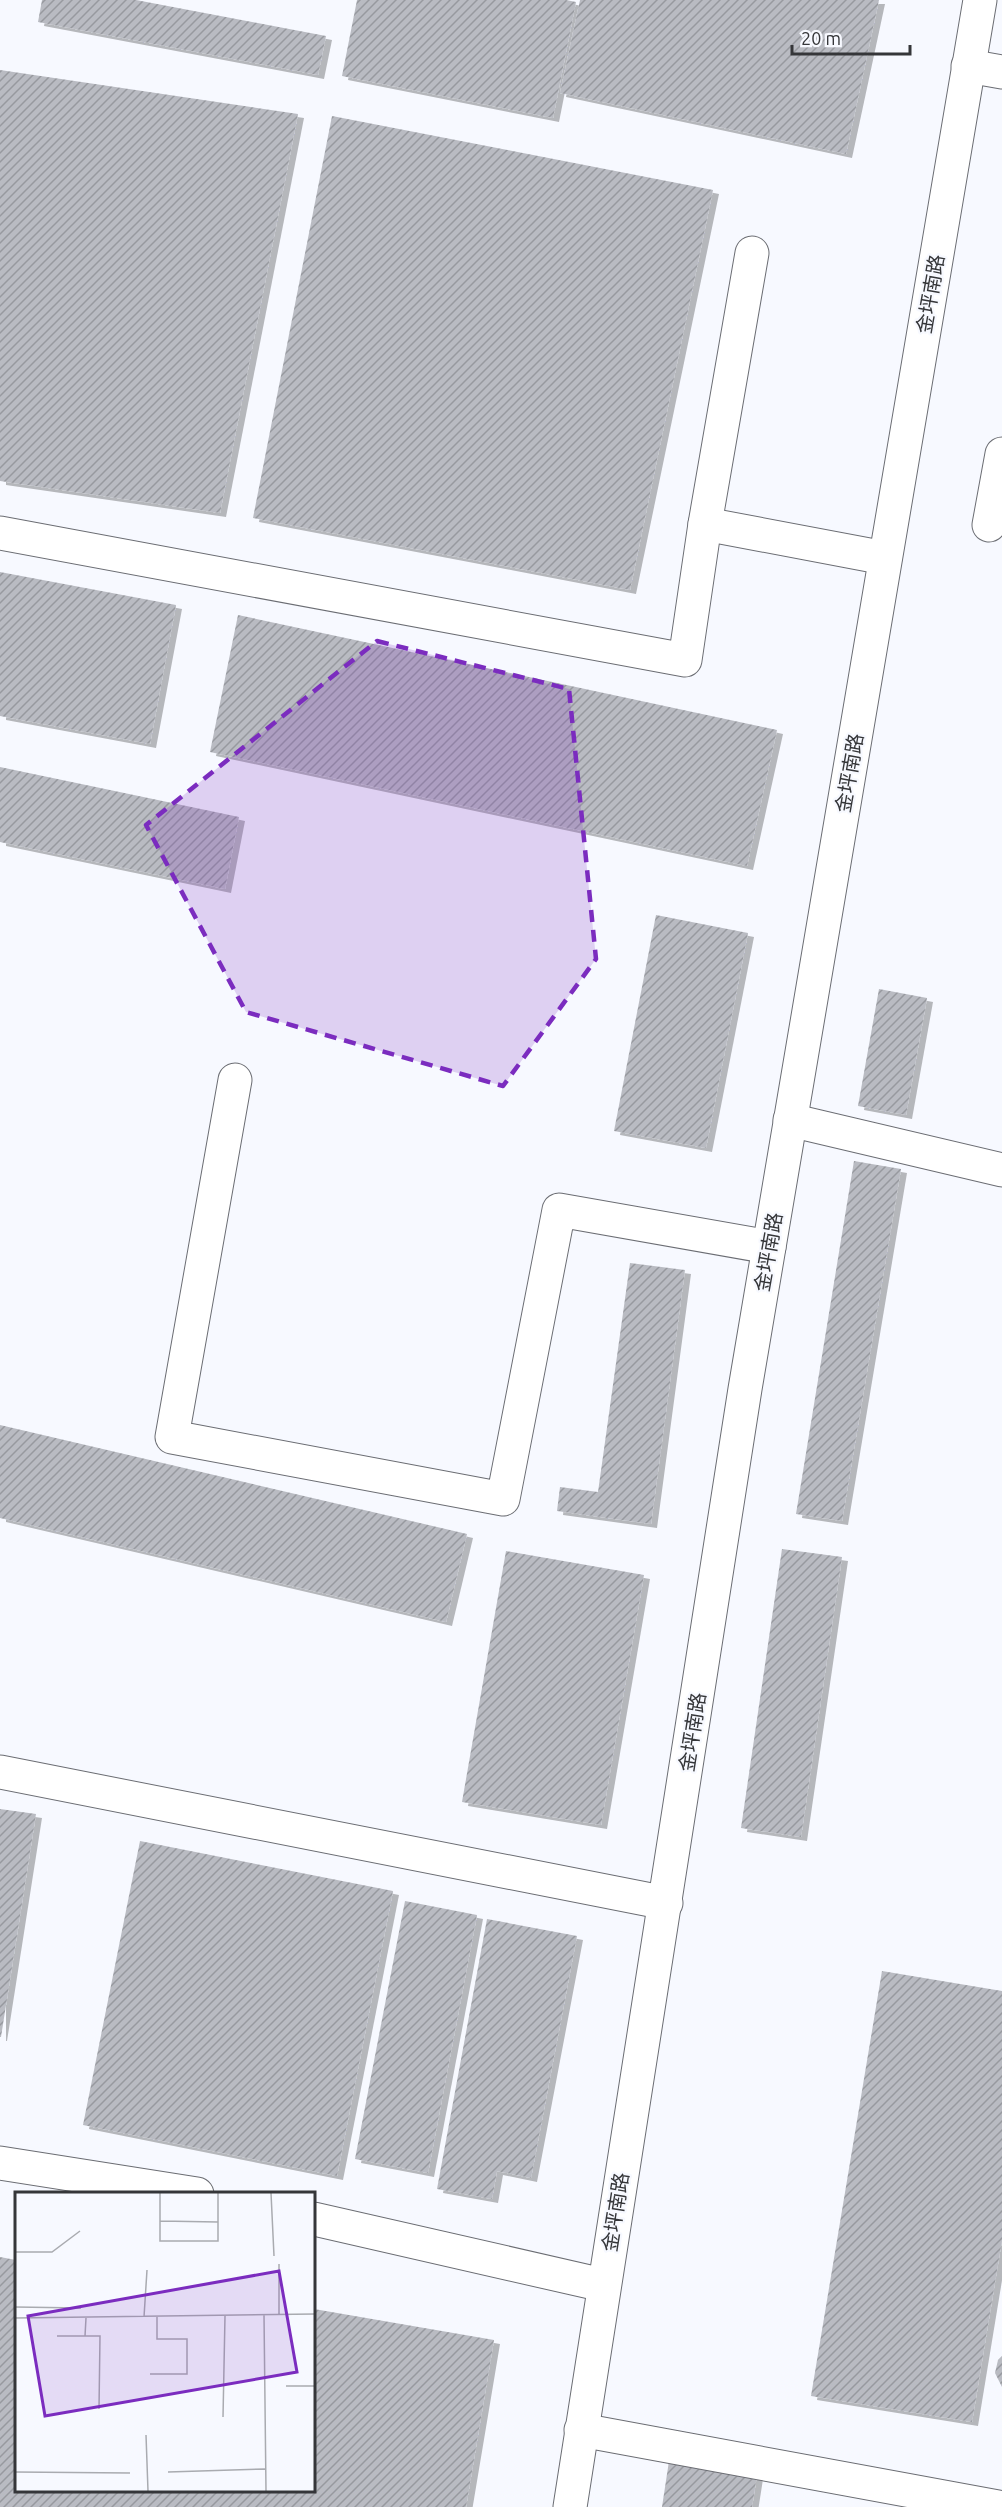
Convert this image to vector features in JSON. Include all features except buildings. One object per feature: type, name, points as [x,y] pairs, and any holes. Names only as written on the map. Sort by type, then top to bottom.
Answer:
[{"type":"street","name":"金坪南路","points":[[570,2507],[745,1389],[980,0]]},
{"type":"street","points":[[968,66],[1002,72]]},
{"type":"street","points":[[0,533],[685,660],[705,524],[752,253]]},
{"type":"street","points":[[989,525],[1002,454]]},
{"type":"street","points":[[705,524],[885,558]]},
{"type":"street","points":[[235,1080],[172,1437],[502,1499],[560,1210],[769,1246]]},
{"type":"street","points":[[790,1120],[1002,1170]]},
{"type":"street","points":[[0,1772],[666,1903]]},
{"type":"street","points":[[0,2163],[190,2192]]},
{"type":"street","points":[[315,2219],[603,2285]]},
{"type":"street","points":[[582,2430],[998,2507]]},
{"type":"highlighted area","points":[[377,641],[569,689],[596,959],[503,1086],[246,1012],[146,825]]}]
